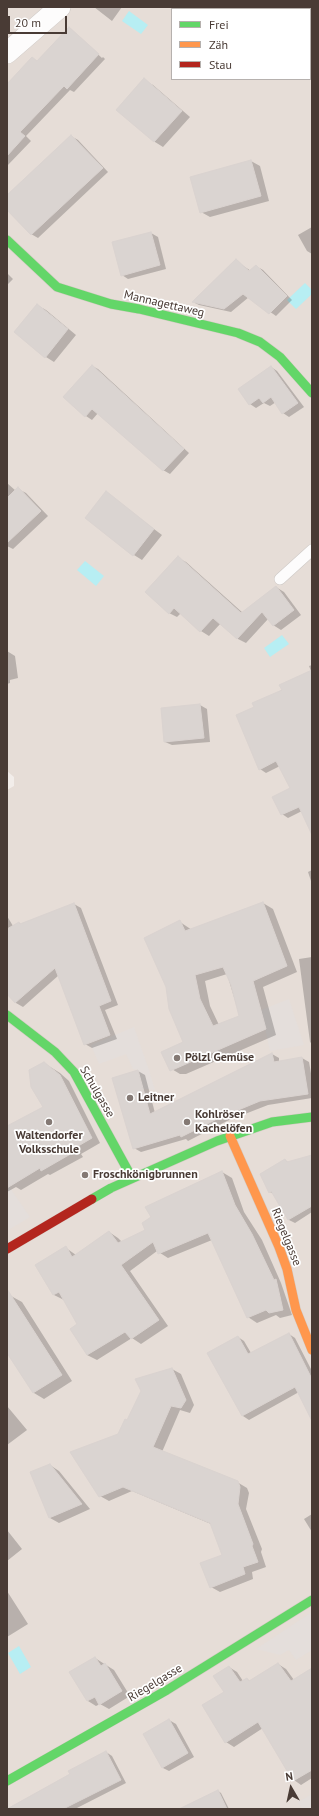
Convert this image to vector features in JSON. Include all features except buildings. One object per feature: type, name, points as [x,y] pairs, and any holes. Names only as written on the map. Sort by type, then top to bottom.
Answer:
[{"type":"street","points":[[7,53],[55,8]]},
{"type":"street","name":"Mannagettaweg","points":[[7,240],[57,287],[111,304],[139,309],[238,333],[260,342],[280,357],[312,394]]},
{"type":"street","name":"Schulgasse","points":[[7,1015],[55,1052],[74,1072],[132,1178]]},
{"type":"street","points":[[7,1249],[100,1193],[217,1140],[272,1122],[312,1117]]},
{"type":"street","name":"Riegelgasse","points":[[230,1136],[279,1246],[287,1269],[296,1310],[312,1350]]},
{"type":"street","name":"Riegelgasse","points":[[7,1781],[167,1690],[312,1600]]},
{"type":"lane","points":[[280,579],[312,550]]},
{"type":"shaded area","points":[[7,7],[312,7],[312,1809],[7,1809],[7,790],[14,786],[14,777],[7,771]]},
{"type":"shaded area","points":[[289,999],[304,1045],[270,1051],[261,1010]]},
{"type":"shaded area","points":[[134,1027],[155,1090],[143,1089],[138,1070],[133,1069],[126,1054],[99,1064],[91,1045]]},
{"type":"shaded area","points":[[8,1185],[30,1217],[7,1231],[7,1186]]},
{"type":"shaded area","points":[[312,1612],[312,1650],[296,1660],[289,1650],[280,1655],[256,1649]]},
{"type":"shaded area","points":[[312,1794],[312,1808],[302,1809],[298,1802]]},
{"type":"water","points":[[129,11],[148,25],[141,34],[122,21]]},
{"type":"water","points":[[305,283],[312,290],[312,294],[296,309],[287,300]]},
{"type":"water","points":[[85,561],[104,576],[96,586],[77,570]]},
{"type":"water","points":[[282,635],[289,644],[270,657],[264,648]]},
{"type":"water","points":[[19,1646],[31,1667],[20,1674],[8,1653]]},
{"type":"traffic: fast","points":[[7,240],[57,287],[111,304],[139,309],[238,333],[260,342],[280,357],[312,393]]},
{"type":"traffic: fast","points":[[7,1015],[55,1052],[74,1072],[132,1178]]},
{"type":"traffic: fast","points":[[92,1199],[111,1188],[217,1141],[272,1122],[312,1117]]},
{"type":"traffic: fast","points":[[7,1781],[167,1690],[312,1600]]},
{"type":"traffic: slow","points":[[230,1136],[279,1247],[287,1269],[296,1310],[312,1350]]},
{"type":"traffic: jam","points":[[7,1249],[92,1199]]},
{"type":"place","name":"Pölzl Gemüse","points":[[177,1058]]},
{"type":"place","name":"Leitner","points":[[130,1098]]},
{"type":"place","name":"Waltendorfer Volksschule","points":[[49,1122]]},
{"type":"place","name":"Kohlröser Kachelöfen","points":[[187,1122]]},
{"type":"place","name":"Froschkönigbrunnen","points":[[85,1175]]}]
